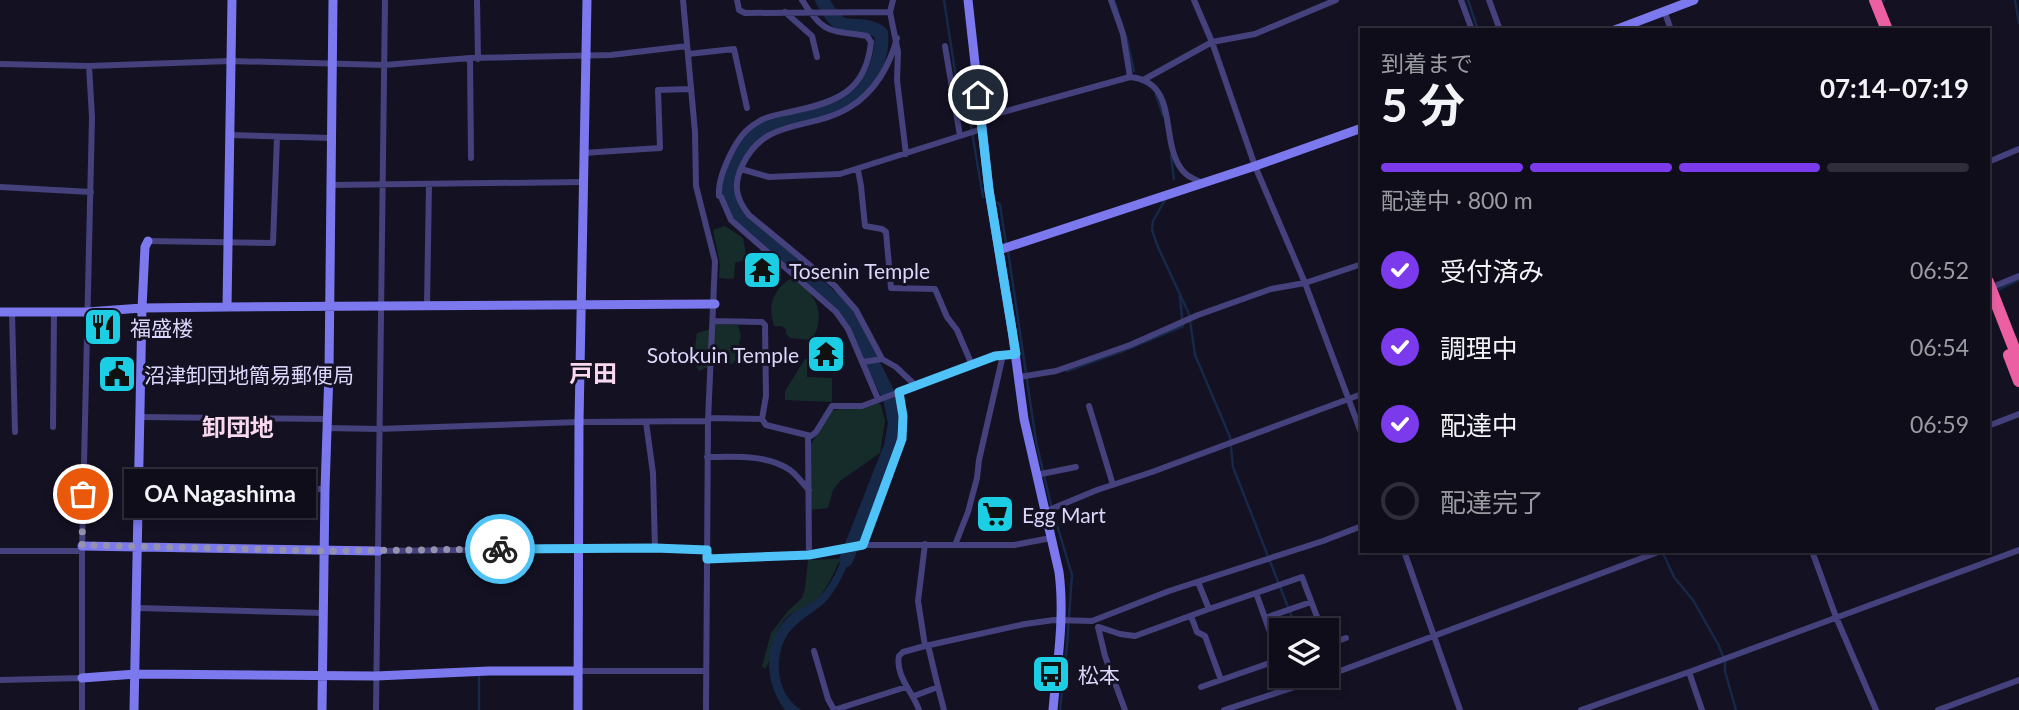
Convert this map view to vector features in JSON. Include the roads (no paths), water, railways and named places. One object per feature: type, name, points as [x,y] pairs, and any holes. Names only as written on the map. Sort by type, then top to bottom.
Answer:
[{"type":"highway","points":[[1867,0],[1878,28]]},
{"type":"highway","points":[[1875,0],[1886,28]]},
{"type":"highway","points":[[1990,288],[2019,361]]},
{"type":"highway","points":[[1990,307],[2019,381]]},
{"type":"street","points":[[227,307],[232,0]]},
{"type":"street","points":[[322,710],[333,0]]},
{"type":"street","points":[[376,710],[385,0]]},
{"type":"street","points":[[471,158],[477,0]]},
{"type":"street","points":[[578,710],[579,422],[587,0]]},
{"type":"street","points":[[683,0],[695,132],[696,186],[715,261],[707,457],[706,710]]},
{"type":"street","points":[[737,0],[739,10],[745,13],[890,12]]},
{"type":"street","points":[[802,0],[820,25],[830,31],[870,38],[870,55],[863,72],[848,90],[832,101],[760,120],[746,130],[723,171],[718,188],[719,196],[731,220],[836,312],[848,329],[880,398]]},
{"type":"street","points":[[893,0],[890,12],[897,38],[897,80],[906,154]]},
{"type":"street","points":[[968,0],[989,190],[1005,249],[1026,429],[1059,572],[1062,597],[1053,710]]},
{"type":"street","points":[[1111,0],[1123,33],[1130,77]]},
{"type":"street","points":[[1194,0],[1212,41],[1255,166],[1305,283],[1360,430]]},
{"type":"street","points":[[1145,79],[1212,41],[1255,34],[1336,0]]},
{"type":"street","points":[[1461,0],[1471,28]]},
{"type":"street","points":[[1489,0],[1499,28]]},
{"type":"street","points":[[1620,28],[1694,0]]},
{"type":"street","points":[[1664,10],[1670,28]]},
{"type":"street","points":[[785,12],[812,36],[817,57]]},
{"type":"street","points":[[897,38],[882,75],[868,93],[853,105],[834,117],[780,130],[758,141],[741,169],[736,194],[749,215],[835,286],[852,304],[880,359],[896,367],[915,385]]},
{"type":"street","points":[[0,64],[89,65],[230,61],[385,65],[474,58],[621,54],[687,46]]},
{"type":"street","points":[[945,46],[960,136]]},
{"type":"street","points":[[688,54],[734,48],[747,108]]},
{"type":"street","points":[[82,710],[82,548],[92,117],[89,65]]},
{"type":"street","points":[[981,118],[1130,77],[1145,79],[1155,86],[1163,103],[1178,165],[1185,175],[1202,183]]},
{"type":"street","points":[[583,153],[660,148],[658,90],[690,89]]},
{"type":"street","points":[[741,169],[760,176],[777,178],[840,174],[982,129]]},
{"type":"street","points":[[1005,249],[1360,129]]},
{"type":"street","points":[[229,135],[331,138]]},
{"type":"street","points":[[134,710],[145,247],[149,241],[273,243],[277,137]]},
{"type":"street","points":[[1990,161],[2019,149]]},
{"type":"street","points":[[858,170],[865,226],[886,232],[891,288],[935,289],[972,365]]},
{"type":"street","points":[[330,185],[583,182]]},
{"type":"street","points":[[427,305],[429,184]]},
{"type":"street","points":[[0,187],[91,192]]},
{"type":"street","points":[[1019,377],[1056,371],[1271,289],[1305,283],[1360,265]]},
{"type":"street","points":[[1990,286],[2019,276]]},
{"type":"street","points":[[0,312],[227,307],[715,304]]},
{"type":"street","points":[[12,312],[15,432]]},
{"type":"street","points":[[53,427],[54,312]]},
{"type":"street","points":[[714,321],[762,322],[765,325],[765,396],[762,419],[766,425],[808,436],[816,432],[832,406],[858,406],[972,365],[1003,355],[1016,354]]},
{"type":"street","points":[[955,545],[977,478],[1003,355]]},
{"type":"street","points":[[864,362],[880,359]]},
{"type":"street","points":[[141,369],[329,372]]},
{"type":"street","points":[[861,545],[902,439],[903,416],[897,393]]},
{"type":"street","points":[[1044,512],[1097,490],[1360,395]]},
{"type":"street","points":[[1089,406],[1113,485]]},
{"type":"street","points":[[1990,425],[2019,414]]},
{"type":"street","points":[[140,417],[326,424],[379,429],[762,419]]},
{"type":"street","points":[[646,422],[653,473],[655,548]]},
{"type":"street","points":[[808,436],[809,555]]},
{"type":"street","points":[[707,457],[748,457],[778,464],[793,472],[809,490]]},
{"type":"street","points":[[1036,475],[1076,467]]},
{"type":"street","points":[[138,487],[325,489]]},
{"type":"street","points":[[919,710],[914,696],[906,687],[898,664],[899,656],[903,652],[1025,624],[1062,619],[1092,621],[1360,527]]},
{"type":"street","points":[[707,559],[809,555],[861,545],[1014,545],[1051,537]]},
{"type":"street","points":[[925,544],[918,601],[944,710]]},
{"type":"street","points":[[0,551],[137,547],[324,551],[579,548],[707,550]]},
{"type":"street","points":[[1581,710],[2019,550]]},
{"type":"street","points":[[1405,553],[1460,710]]},
{"type":"street","points":[[1224,710],[1316,680],[1656,553]]},
{"type":"street","points":[[1813,553],[1836,617],[1876,710]]},
{"type":"street","points":[[1092,621],[1099,627],[1135,636],[1302,577],[1317,618]]},
{"type":"street","points":[[1198,582],[1209,609]]},
{"type":"street","points":[[1255,593],[1269,628]]},
{"type":"street","points":[[1265,618],[1311,601]]},
{"type":"street","points":[[137,608],[324,613]]},
{"type":"street","points":[[1191,616],[1196,632],[1205,636],[1221,680]]},
{"type":"street","points":[[1099,627],[1105,656],[1125,710]]},
{"type":"street","points":[[1339,640],[1346,638]]},
{"type":"street","points":[[814,651],[828,699],[834,710],[906,687]]},
{"type":"street","points":[[1201,687],[1269,664]]},
{"type":"street","points":[[0,680],[136,674],[376,676],[489,671],[706,671]]},
{"type":"street","points":[[1689,672],[1702,710]]},
{"type":"street","points":[[1938,710],[2018,683]]},
{"type":"street","points":[[914,696],[938,687]]},
{"type":"water","points":[[855,547],[832,594],[790,631],[781,649],[779,670],[784,690],[801,710],[785,710],[773,686],[770,673],[771,647],[776,634],[793,613],[820,596],[835,574],[845,549]]},
{"type":"waterway","points":[[822,0],[840,23],[869,27],[881,33],[881,47],[875,70],[860,91],[840,105],[768,126],[756,133],[735,162],[729,179],[729,191],[736,214],[846,310],[890,398],[895,423],[891,446],[846,560]]},
{"type":"waterway","points":[[944,0],[958,91],[971,126],[983,197]]},
{"type":"waterway","points":[[1114,0],[1123,27]]},
{"type":"waterway","points":[[1468,0],[1477,28]]},
{"type":"waterway","points":[[2015,0],[2019,23]]},
{"type":"waterway","points":[[1126,36],[1134,71]]},
{"type":"waterway","points":[[1156,95],[1163,115]]},
{"type":"waterway","points":[[1171,156],[1174,179]]},
{"type":"waterway","points":[[1165,200],[1153,221],[1152,230],[1189,314],[1195,355],[1230,437],[1233,467],[1292,618]]},
{"type":"waterway","points":[[998,203],[1006,244]]},
{"type":"waterway","points":[[1008,251],[1036,441],[1051,505],[1072,575],[1060,710]]},
{"type":"waterway","points":[[1997,290],[2019,280]]},
{"type":"waterway","points":[[1067,371],[1183,326],[1180,297]]},
{"type":"waterway","points":[[1663,553],[1674,577],[1693,600],[1718,644],[1725,661],[1725,671],[1736,710]]},
{"type":"waterway","points":[[479,677],[479,710]]},
{"type":"place","name":"Tosenin Temple","points":[[762,270]]},
{"type":"place","name":"福盛楼","points":[[103,327]]},
{"type":"place","name":"Sotokuin Temple","points":[[826,354]]},
{"type":"place","name":"沼津卸団地簡易郵便局","points":[[117,374]]},
{"type":"place","name":"OA Nagashima","points":[[83,494]]},
{"type":"place","name":"Egg Mart","points":[[995,514]]},
{"type":"place","name":"松本","points":[[1051,674]]},
{"type":"district","name":"戸田","points":[[593,372]]},
{"type":"district","name":"卸団地","points":[[238,426]]}]
